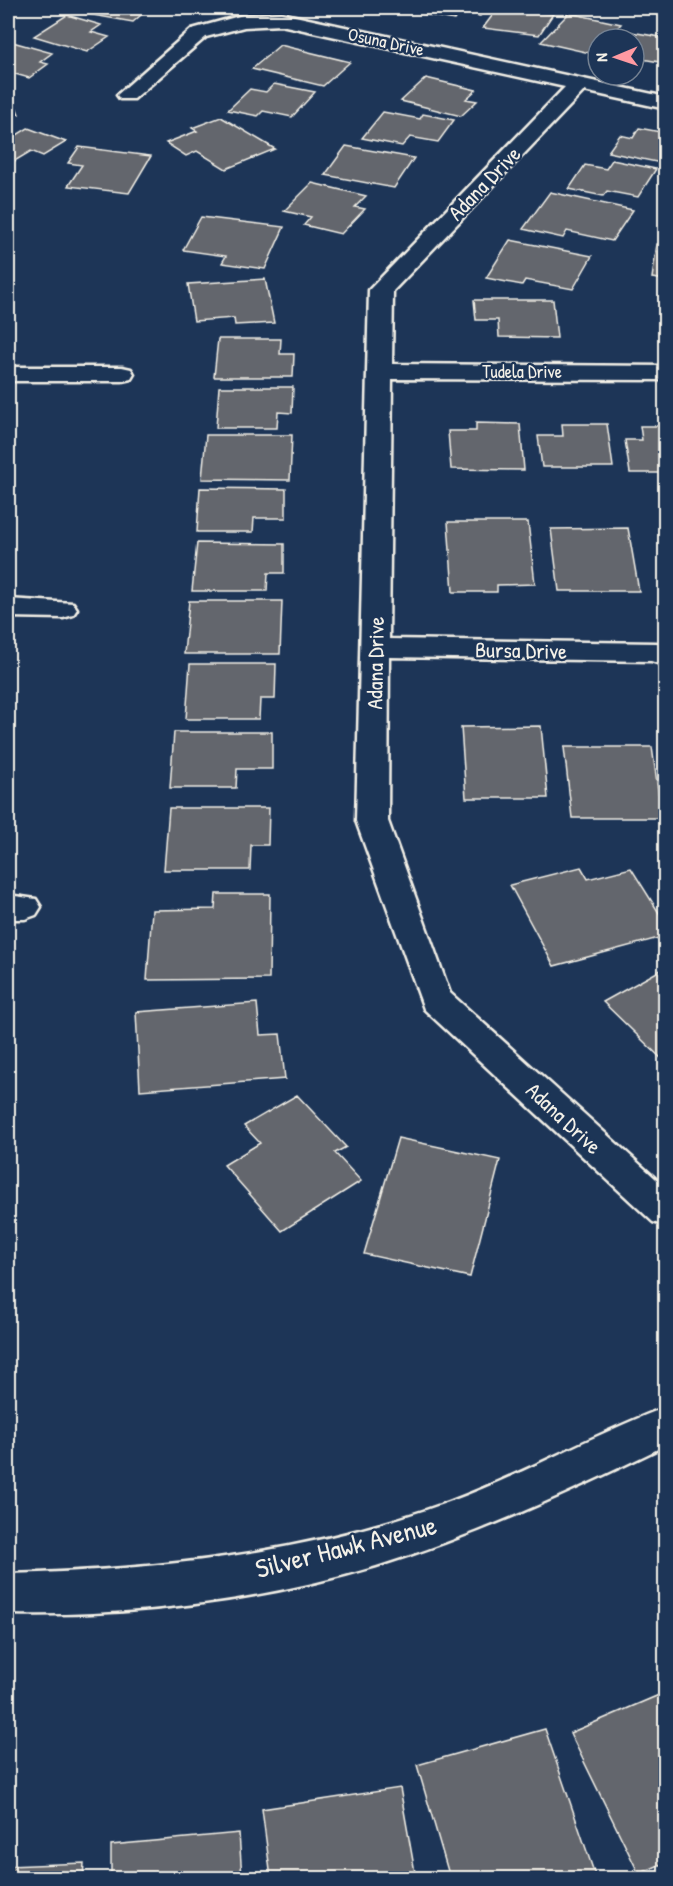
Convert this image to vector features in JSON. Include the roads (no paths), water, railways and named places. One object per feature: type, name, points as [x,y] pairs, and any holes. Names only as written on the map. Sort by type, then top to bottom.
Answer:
[{"type":"street","name":"Osuna Drive","points":[[127,95],[199,33],[243,21],[281,19],[666,103]]},
{"type":"street","name":"Adana Drive","points":[[580,84],[381,290],[372,821],[436,1000],[666,1211]]},
{"type":"street","name":"Tudela Drive","points":[[379,371],[666,373]]},
{"type":"street","points":[[8,374],[122,374]]},
{"type":"street","points":[[8,608],[63,609]]},
{"type":"street","name":"Bursa Drive","points":[[375,648],[656,652],[666,657]]},
{"type":"street","name":"Silver Hawk Avenue","points":[[8,1594],[174,1583],[268,1570],[375,1546],[480,1510],[666,1425]]}]
